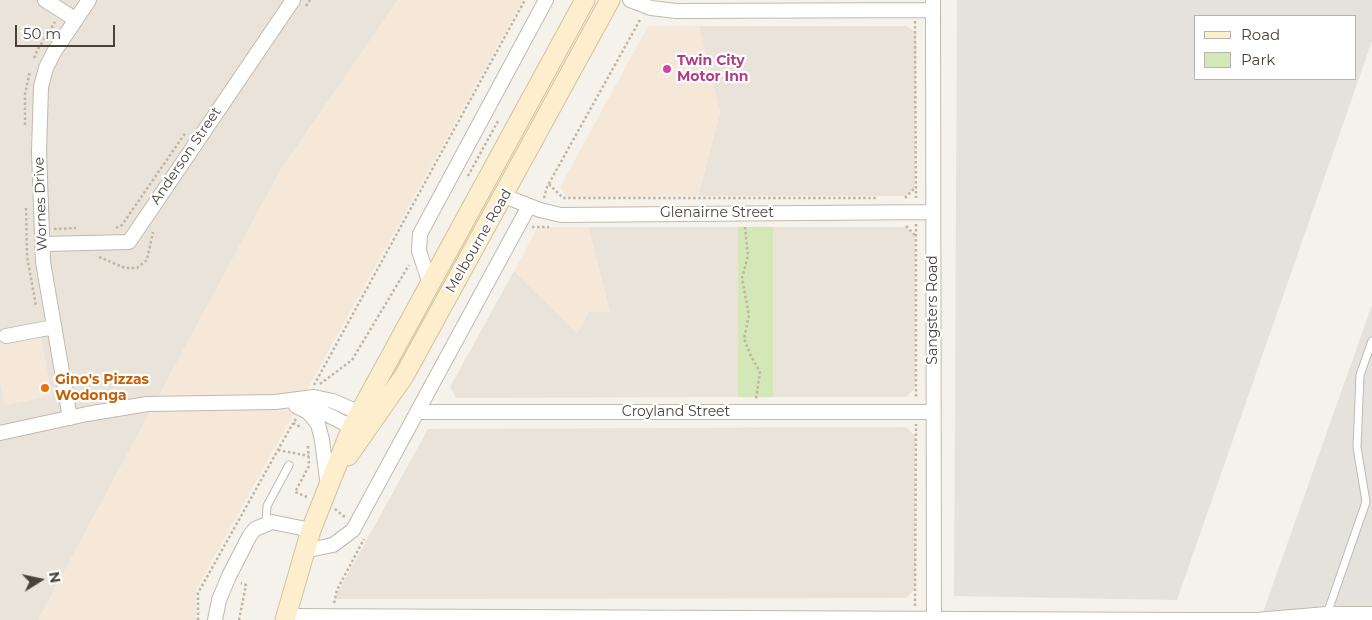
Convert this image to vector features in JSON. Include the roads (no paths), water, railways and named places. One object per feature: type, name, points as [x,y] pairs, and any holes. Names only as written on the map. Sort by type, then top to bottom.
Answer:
[{"type":"main road","name":"Melbourne Road","points":[[285,618],[311,530],[331,480],[434,278],[584,0]]},
{"type":"main road","name":"Melbourne Road","points":[[360,422],[400,382],[455,280],[504,196],[610,0]]},
{"type":"main road","points":[[434,278],[455,280]]},
{"type":"street","points":[[45,0],[76,20]]},
{"type":"street","name":"Wornes Drive","points":[[70,418],[45,283],[49,244],[39,152],[41,87],[46,68],[89,0]]},
{"type":"street","name":"Anderson Street","points":[[49,244],[129,242],[293,0]]},
{"type":"street","name":"Melbourne Road","points":[[434,278],[419,251],[420,234],[546,0]]},
{"type":"street","points":[[639,2],[658,10],[685,12],[915,11],[933,5]]},
{"type":"street","name":"Sangsters Road","points":[[933,5],[934,619]]},
{"type":"street","name":"Glenairne Street","points":[[504,196],[529,206],[562,215],[934,212]]},
{"type":"street","name":"Melbourne Road","points":[[304,551],[333,545],[353,530],[529,206]]},
{"type":"street","points":[[6,336],[54,327]]},
{"type":"street","points":[[0,433],[147,404],[275,402],[318,397],[360,422]]},
{"type":"street","points":[[275,402],[360,422]]},
{"type":"street","points":[[296,406],[311,414],[319,427],[331,480]]},
{"type":"street","name":"Croyland Street","points":[[418,412],[933,412]]},
{"type":"street","points":[[214,620],[219,600],[229,576],[250,535],[258,526],[266,523],[285,523],[311,530]]},
{"type":"street","points":[[285,618],[915,617],[934,619],[1256,620],[1327,614],[1372,614]]},
{"type":"lane","points":[[1327,614],[1366,502],[1357,447],[1360,375],[1372,341]]},
{"type":"lane","points":[[266,523],[267,506],[289,465]]},
{"type":"place","name":"Twin City Motor Inn","points":[[667,69]]},
{"type":"place","name":"Gino's Pizzas Wodonga","points":[[45,388]]}]
